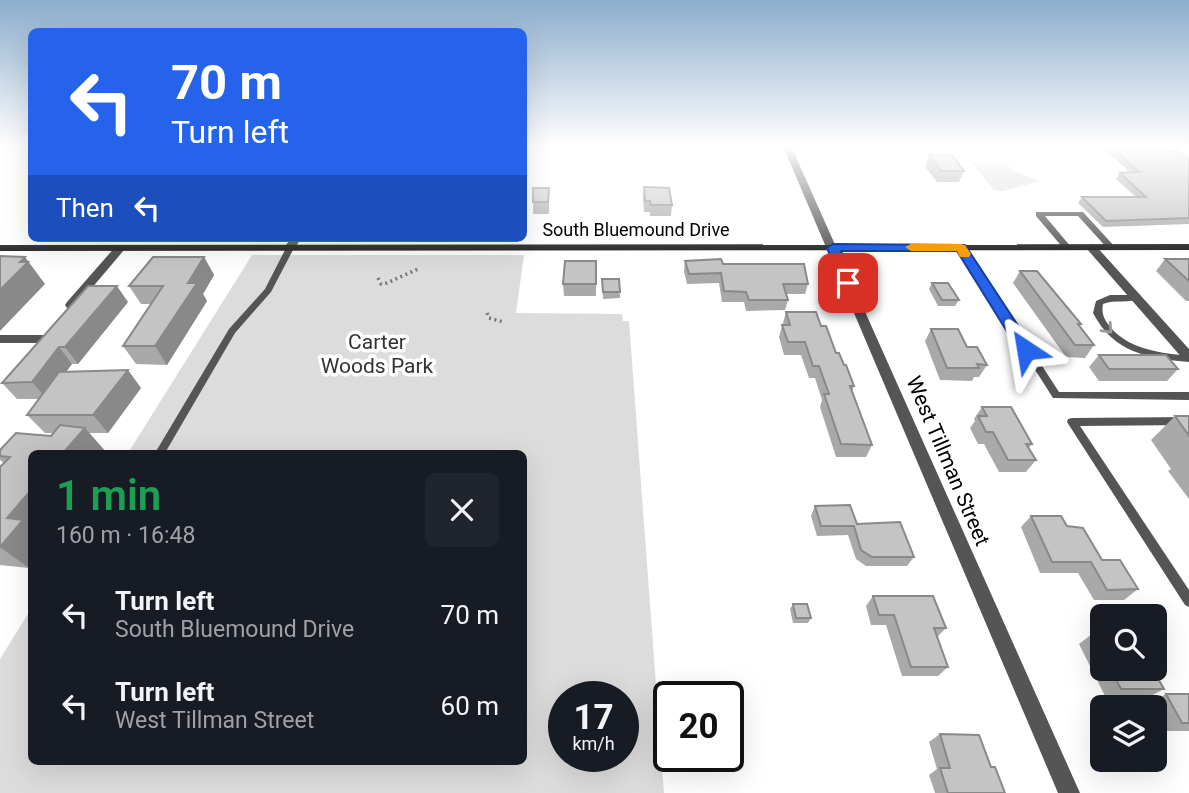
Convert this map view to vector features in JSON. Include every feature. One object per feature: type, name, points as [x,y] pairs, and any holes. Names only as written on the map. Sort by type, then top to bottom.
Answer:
[{"type":"main road","name":"South Bluemound Drive","points":[[0,248],[293,243],[833,248],[1189,247]]},
{"type":"street","name":"West Tillman Street","points":[[804,183],[1069,793]]},
{"type":"street","points":[[1091,247],[1189,358]]},
{"type":"street","points":[[60,317],[120,248]]},
{"type":"street","points":[[0,340],[47,333],[27,356]]},
{"type":"lane","points":[[1067,247],[1039,214],[1080,215],[1112,248]]},
{"type":"lane","points":[[162,450],[232,331],[268,290],[293,243]]},
{"type":"lane","points":[[961,247],[1056,396],[1189,396]]},
{"type":"lane","points":[[1136,298],[1110,298],[1099,303],[1097,313],[1107,330],[1141,351],[1189,358]]},
{"type":"lane","points":[[1189,421],[1072,422],[1189,601]]},
{"type":"path","points":[[378,278],[381,284],[387,284],[396,281],[410,270],[420,268]]},
{"type":"path","points":[[487,313],[489,318],[504,322]]},
{"type":"green space","points":[[988,183],[1033,183],[1003,191],[994,190]]},
{"type":"green space","name":"Carter Woods Park","points":[[252,255],[524,255],[516,313],[622,314],[623,321],[629,321],[656,681],[653,681],[653,772],[662,772],[664,793],[0,793],[0,659],[28,614],[28,765],[527,765],[527,450],[130,450]]},
{"type":"building","points":[[1131,183],[1189,183],[1189,218],[1106,221],[1082,197],[1146,197]]},
{"type":"building","points":[[644,187],[669,188],[672,205],[651,205],[650,201],[645,201]]},
{"type":"building","points":[[533,188],[549,188],[548,202],[533,202]]},
{"type":"building","points":[[0,256],[25,257],[20,262],[28,262],[0,290]]},
{"type":"building","points":[[153,257],[204,257],[188,283],[197,283],[155,346],[123,346],[163,286],[129,286]]},
{"type":"building","points":[[721,259],[723,264],[804,264],[808,284],[783,284],[788,300],[749,300],[746,292],[724,291],[721,273],[689,274],[685,261]]},
{"type":"building","points":[[1165,259],[1189,259],[1189,281]]},
{"type":"building","points":[[565,261],[596,261],[596,284],[563,284]]},
{"type":"building","points":[[1020,271],[1037,271],[1081,324],[1078,324],[1094,345],[1075,345]]},
{"type":"building","points":[[602,279],[619,279],[620,292],[603,292]]},
{"type":"building","points":[[932,283],[948,283],[959,300],[942,300]]},
{"type":"building","points":[[88,286],[117,286],[65,347],[59,347],[32,382],[2,383]]},
{"type":"building","points":[[786,312],[816,312],[821,326],[826,326],[836,353],[839,353],[846,365],[854,386],[850,386],[872,445],[841,444],[824,394],[829,394],[819,366],[813,366],[805,342],[788,342],[782,325],[790,325]]},
{"type":"building","points":[[931,329],[958,329],[967,347],[977,347],[987,365],[977,364],[979,368],[947,368]]},
{"type":"building","points":[[1099,355],[1166,355],[1178,369],[1109,369]]},
{"type":"building","points":[[128,370],[93,415],[27,415],[59,372]]},
{"type":"building","points":[[982,407],[1011,407],[1032,444],[1026,444],[1036,460],[1008,460],[993,432],[986,432],[978,416],[987,416]]},
{"type":"building","points":[[1175,416],[1189,416],[1189,436]]},
{"type":"building","points":[[60,425],[85,428],[66,450],[28,450],[28,494],[7,518],[23,520],[0,547],[0,467],[10,457],[0,456],[0,450],[16,433],[51,436]]},
{"type":"building","points":[[850,505],[857,524],[900,522],[914,557],[872,557],[861,550],[854,526],[821,526],[815,506]]},
{"type":"building","points":[[1031,516],[1061,516],[1067,526],[1083,528],[1102,560],[1120,560],[1138,589],[1107,590],[1091,562],[1052,562]]},
{"type":"building","points":[[873,596],[933,596],[946,628],[934,628],[948,667],[911,667],[894,615],[879,615]]},
{"type":"building","points":[[793,604],[807,604],[811,618],[796,618]]},
{"type":"building","points":[[1117,681],[1159,681],[1164,689],[1121,689]]},
{"type":"building","points":[[1189,694],[1189,723],[1182,723],[1167,695]]},
{"type":"building","points":[[940,734],[979,735],[991,767],[995,767],[1005,793],[948,793],[940,768],[950,768]]},
{"type":"slow traffic","points":[[911,247],[961,247],[965,254]]},
{"type":"route","points":[[848,283],[833,248],[961,247],[1026,350]]}]
